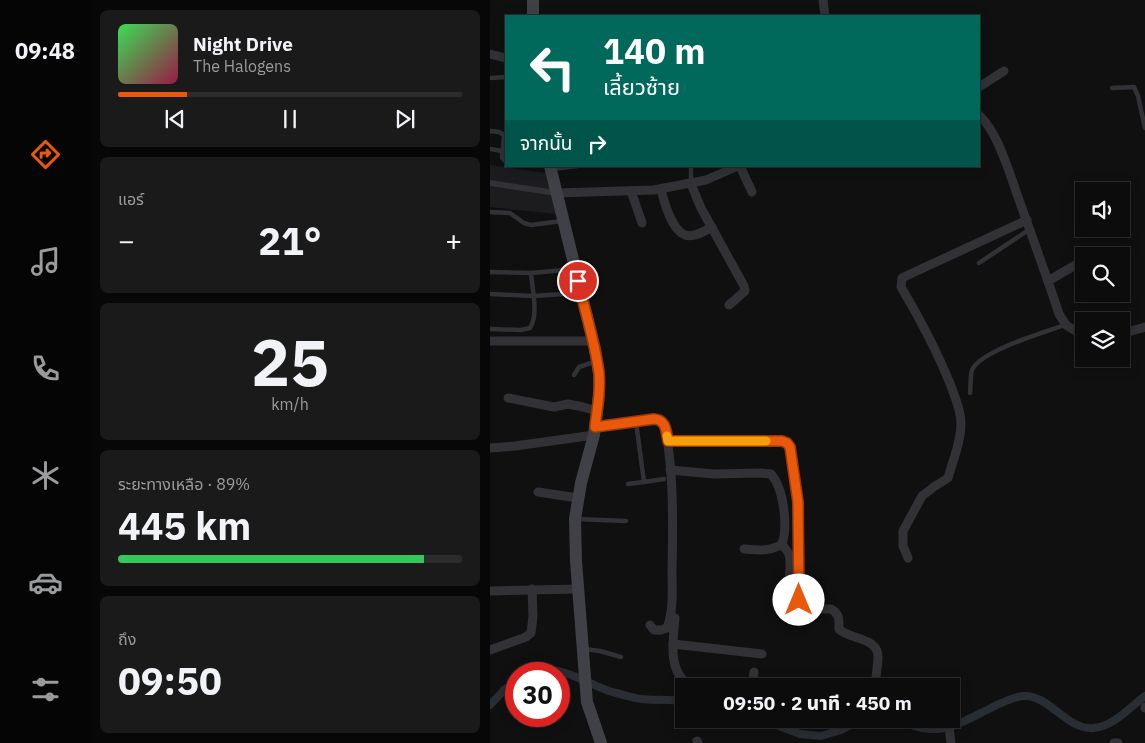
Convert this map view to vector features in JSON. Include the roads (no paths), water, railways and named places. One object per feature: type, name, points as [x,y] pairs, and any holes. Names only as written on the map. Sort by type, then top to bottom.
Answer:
[{"type":"main road","points":[[533,0],[533,15]]},
{"type":"main road","points":[[550,168],[593,341],[599,374],[595,431],[578,498],[575,518],[582,649],[587,702],[602,743]]},
{"type":"street","points":[[822,0],[825,15]]},
{"type":"street","points":[[490,54],[505,58]]},
{"type":"street","points":[[980,86],[1004,71]]},
{"type":"street","points":[[980,116],[990,129],[999,148],[1059,314],[1066,325],[1075,330]]},
{"type":"street","points":[[490,183],[556,193],[631,191],[691,184],[720,175],[737,167]]},
{"type":"street","points":[[740,167],[752,192]]},
{"type":"street","points":[[691,184],[701,208],[744,286],[745,291],[743,294],[729,305]]},
{"type":"street","points":[[660,189],[667,213],[686,235],[692,236],[702,233],[712,227]]},
{"type":"street","points":[[631,191],[642,223]]},
{"type":"street","points":[[908,558],[903,546],[903,531],[922,496],[948,478],[958,446],[961,422],[958,406],[945,371],[930,337],[901,287],[901,282],[906,276],[1028,225]]},
{"type":"street","points":[[1048,281],[1075,265]]},
{"type":"street","points":[[1130,331],[1145,326]]},
{"type":"street","points":[[490,341],[593,341]]},
{"type":"street","points":[[508,398],[554,406],[568,404],[583,406],[597,411]]},
{"type":"street","points":[[490,448],[514,446],[654,419],[664,423],[668,441],[673,535],[672,605],[667,628],[654,630],[650,625]]},
{"type":"street","points":[[668,441],[782,441],[787,443],[790,447],[798,502],[799,600]]},
{"type":"street","points":[[670,470],[714,474],[771,474],[781,490],[784,531],[782,544],[789,555],[788,590],[790,605],[793,609],[831,610],[836,612],[839,619],[839,629],[843,634],[872,643],[876,647],[878,655],[876,678]]},
{"type":"street","points":[[538,492],[578,498]]},
{"type":"street","points":[[744,549],[766,550],[782,544]]},
{"type":"street","points":[[490,650],[526,637],[531,633],[533,616],[532,589]]},
{"type":"street","points":[[490,591],[579,589]]},
{"type":"street","points":[[672,605],[675,615],[673,660],[677,672],[682,678]]},
{"type":"street","points":[[673,644],[762,654]]},
{"type":"street","points":[[753,678],[754,672]]},
{"type":"street","points":[[950,728],[951,743]]},
{"type":"lane","points":[[490,78],[505,77]]},
{"type":"lane","points":[[1112,88],[1134,87],[1138,96],[1145,128]]},
{"type":"lane","points":[[490,131],[504,135],[502,158],[505,161]]},
{"type":"lane","points":[[490,150],[502,151]]},
{"type":"lane","points":[[550,168],[564,167]]},
{"type":"lane","points":[[691,167],[691,184]]},
{"type":"lane","points":[[490,212],[510,213],[524,223],[531,225],[563,221]]},
{"type":"lane","points":[[979,263],[1028,225]]},
{"type":"lane","points":[[490,272],[531,273],[575,270]]},
{"type":"lane","points":[[490,329],[521,330],[530,328],[533,324],[531,273]]},
{"type":"lane","points":[[490,294],[533,296],[581,293]]},
{"type":"lane","points":[[970,393],[972,369],[983,357],[1066,325]]},
{"type":"lane","points":[[574,375],[579,367],[597,361]]},
{"type":"lane","points":[[636,422],[644,482]]},
{"type":"lane","points":[[628,484],[664,479]]},
{"type":"lane","points":[[575,518],[626,522]]},
{"type":"lane","points":[[582,649],[600,650],[621,657]]},
{"type":"waterway","points":[[570,675],[603,689],[631,697],[647,700],[675,700]]},
{"type":"waterway","points":[[490,705],[505,689]]},
{"type":"waterway","points":[[960,723],[1006,701],[1023,696],[1041,701],[1075,724],[1084,727],[1101,727],[1115,720],[1145,696]]},
{"type":"waterway","points":[[784,728],[800,734],[821,736],[845,728]]},
{"type":"waterway","points":[[920,728],[943,728]]}]
